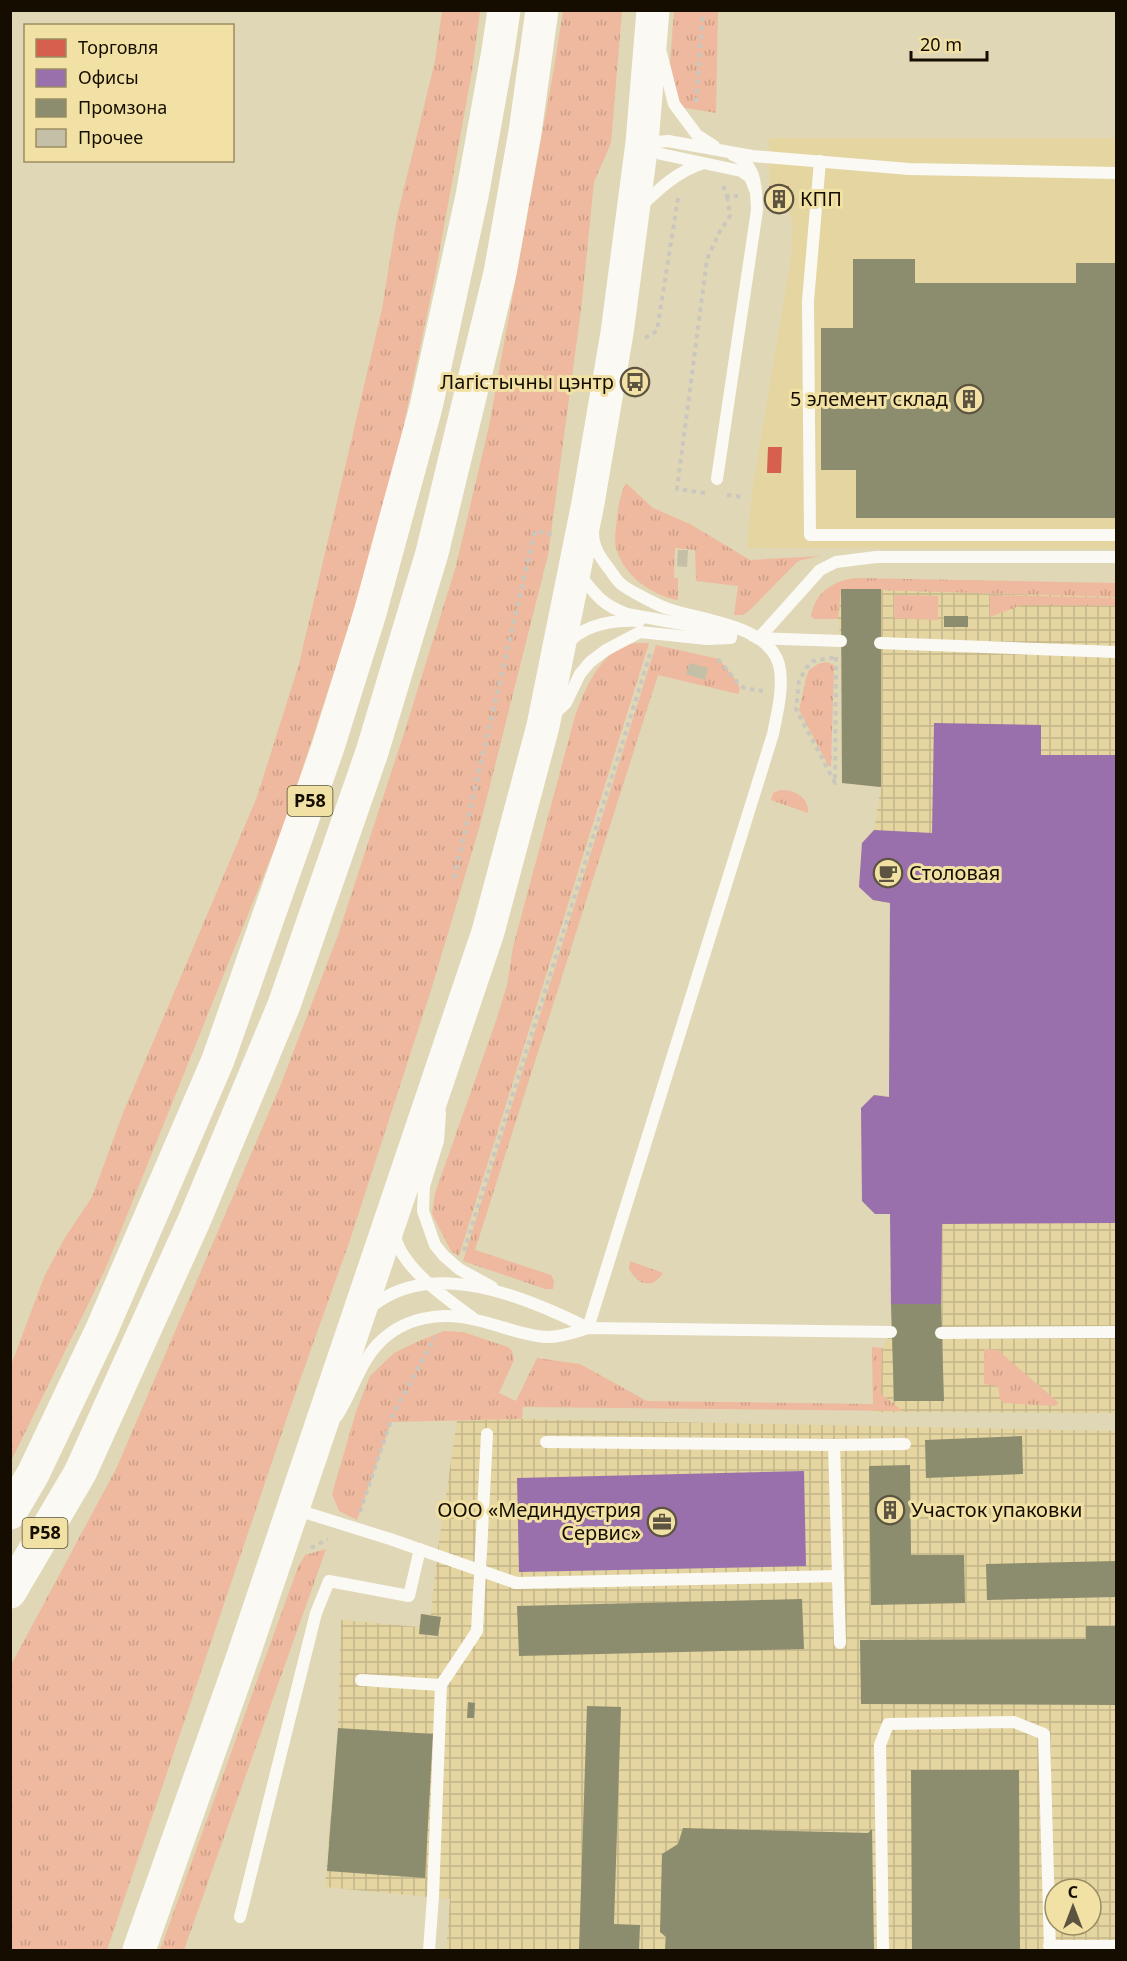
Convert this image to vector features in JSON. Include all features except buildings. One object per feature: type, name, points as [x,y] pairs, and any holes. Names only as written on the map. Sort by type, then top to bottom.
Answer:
[{"type":"main road","name":"Р58","points":[[10,1513],[33,1474],[102,1329],[214,1071],[328,747],[370,613],[426,407],[472,196],[504,10]]},
{"type":"main road","name":"Р58","points":[[10,1592],[80,1473],[195,1221],[284,1005],[372,752],[432,553],[500,273],[525,132],[542,10]]},
{"type":"main road","points":[[139,1950],[242,1659],[488,932],[543,726],[592,476],[617,333],[642,143],[652,15]]},
{"type":"lane","points":[[652,15],[674,104],[697,135],[721,150],[740,158],[755,177],[757,210],[717,479]]},
{"type":"lane","points":[[642,143],[668,141],[752,156],[909,169],[1116,172]]},
{"type":"lane","points":[[642,143],[662,154],[741,171],[750,177],[756,192]]},
{"type":"lane","points":[[820,161],[808,301],[810,535],[1116,535]]},
{"type":"lane","points":[[633,214],[665,184],[690,167],[703,163]]},
{"type":"lane","points":[[588,1328],[773,734],[779,700],[780,670],[775,654],[760,638],[728,625],[664,608],[621,584],[604,563],[593,542],[592,476]]},
{"type":"lane","points":[[760,638],[812,578],[828,565],[836,562],[876,557],[1116,557]]},
{"type":"lane","points":[[574,568],[598,598],[612,608],[627,614],[760,638]]},
{"type":"lane","points":[[557,656],[575,636],[593,626],[629,621],[670,623]]},
{"type":"lane","points":[[543,726],[566,702],[580,674],[590,662],[606,650],[640,632],[707,639],[841,641]]},
{"type":"lane","points":[[880,643],[1116,652]]},
{"type":"lane","points":[[434,1092],[440,1111],[438,1140],[424,1186],[423,1211],[435,1245],[459,1269],[509,1296]]},
{"type":"lane","points":[[393,1215],[395,1239],[408,1263],[474,1319]]},
{"type":"lane","points":[[357,1320],[382,1297],[429,1283],[454,1283],[509,1296],[562,1315],[588,1328]]},
{"type":"lane","points":[[319,1433],[334,1419],[346,1402],[367,1358],[379,1343],[404,1325],[423,1317],[474,1319],[528,1334],[548,1337],[563,1336],[588,1328],[891,1332]]},
{"type":"lane","points":[[941,1333],[1116,1332]]},
{"type":"lane","points":[[429,1950],[441,1685],[477,1631],[487,1434]]},
{"type":"lane","points":[[546,1442],[905,1444]]},
{"type":"lane","points":[[834,1445],[840,1643]]},
{"type":"lane","points":[[293,1509],[420,1549],[516,1583],[838,1576]]},
{"type":"lane","points":[[240,1917],[316,1613],[329,1581],[410,1596],[420,1549]]},
{"type":"lane","points":[[362,1680],[441,1685]]},
{"type":"lane","points":[[883,1950],[880,1745],[888,1725],[1014,1722],[1044,1734],[1050,1948],[1116,1946]]},
{"type":"path","points":[[696,105],[704,10]]},
{"type":"path","points":[[643,339],[657,331],[680,194]]},
{"type":"path","points":[[710,493],[677,489],[707,259],[730,216],[727,196]]},
{"type":"path","points":[[721,495],[743,497]]},
{"type":"path","points":[[454,878],[535,531],[556,535]]},
{"type":"path","points":[[459,1269],[653,644]]},
{"type":"path","points":[[836,657],[836,691],[835,783],[796,709],[800,681],[806,668],[813,661],[836,657]]},
{"type":"path","points":[[309,1551],[313,1546],[325,1540],[355,1529],[393,1414],[435,1337]]},
{"type":"shaded area","points":[[769,138],[1116,138],[1116,549],[747,548],[752,493],[791,259],[793,225],[789,211],[770,211]]},
{"type":"shaded area","points":[[841,589],[1116,597],[1116,1413],[874,1412],[872,1347],[883,1348],[891,1332],[890,1214],[875,1214],[862,1201],[861,1108],[874,1095],[889,1096],[890,904],[873,900],[859,887],[862,843],[874,830],[881,787],[842,783],[841,641],[838,619]]},
{"type":"shaded area","points":[[522,1419],[1116,1431],[1116,1950],[446,1950],[450,1899],[325,1887],[338,1728],[341,1620],[419,1627],[421,1614],[431,1615],[437,1555],[457,1421]]},
{"type":"green space","points":[[442,11],[480,11],[472,71],[436,271],[384,520],[284,825],[105,1270],[11,1461],[10,1368],[44,1277],[64,1239],[92,1197],[123,1113],[257,797],[299,664],[382,309],[397,217],[435,61]]},
{"type":"green space","points":[[563,11],[622,11],[611,143],[594,182],[581,310],[548,555],[480,825],[432,987],[350,1240],[294,1397],[107,1950],[11,1950],[11,1665],[117,1467],[281,1084],[338,935],[456,566],[489,426]]},
{"type":"green space","points":[[674,11],[718,11],[716,113],[680,107],[670,64]]},
{"type":"green space","points":[[626,483],[653,508],[690,524],[750,560],[820,556],[798,561],[750,610],[743,615],[734,615],[738,586],[696,581],[695,550],[675,548],[674,578],[678,578],[678,600],[658,594],[632,575],[625,567],[616,548],[618,510]]},
{"type":"green space","points":[[855,578],[1116,583],[1116,597],[841,589],[838,619],[814,619],[811,616],[816,601],[826,590],[839,582]]},
{"type":"green space","points":[[894,595],[938,596],[938,620],[894,618]]},
{"type":"green space","points":[[990,595],[1116,598],[1116,606],[1022,605],[990,617]]},
{"type":"green space","points":[[636,643],[649,643],[459,1256],[451,1251],[432,1214],[435,1193],[507,985],[513,947],[575,716],[596,670],[613,652]]},
{"type":"green space","points":[[656,645],[719,659],[738,683],[740,689],[738,694],[658,675],[475,1250],[551,1275],[554,1281],[553,1289],[545,1289],[463,1261]]},
{"type":"green space","points":[[827,662],[834,665],[831,767],[799,710],[809,670],[818,664]]},
{"type":"green space","points":[[780,790],[800,795],[808,807],[808,813],[771,800],[773,793]]},
{"type":"green space","points":[[630,1261],[663,1273],[654,1282],[641,1282],[629,1269]]},
{"type":"green space","points":[[444,1331],[463,1332],[508,1347],[512,1351],[514,1360],[499,1393],[516,1401],[537,1358],[580,1364],[647,1401],[873,1404],[872,1347],[882,1348],[881,1394],[903,1411],[523,1407],[522,1419],[391,1422],[357,1520],[339,1511],[332,1494],[356,1412],[370,1376],[394,1353]]},
{"type":"green space","points":[[984,1349],[998,1350],[1059,1403],[1055,1406],[1005,1403],[1000,1400],[998,1386],[984,1384]]},
{"type":"green space","points":[[326,1549],[184,1950],[160,1950],[298,1567],[305,1555]]},
{"type":"place","name":"КПП","points":[[779,199]]},
{"type":"place","name":"Лагістычны цэнтр","points":[[635,382]]},
{"type":"place","name":"5 элемент склад","points":[[969,399]]},
{"type":"place","name":"Столовая","points":[[888,873]]},
{"type":"place","name":"Участок упаковки","points":[[890,1510]]},
{"type":"place","name":"ООО «Мединдустрия Сервис»","points":[[662,1522]]}]
